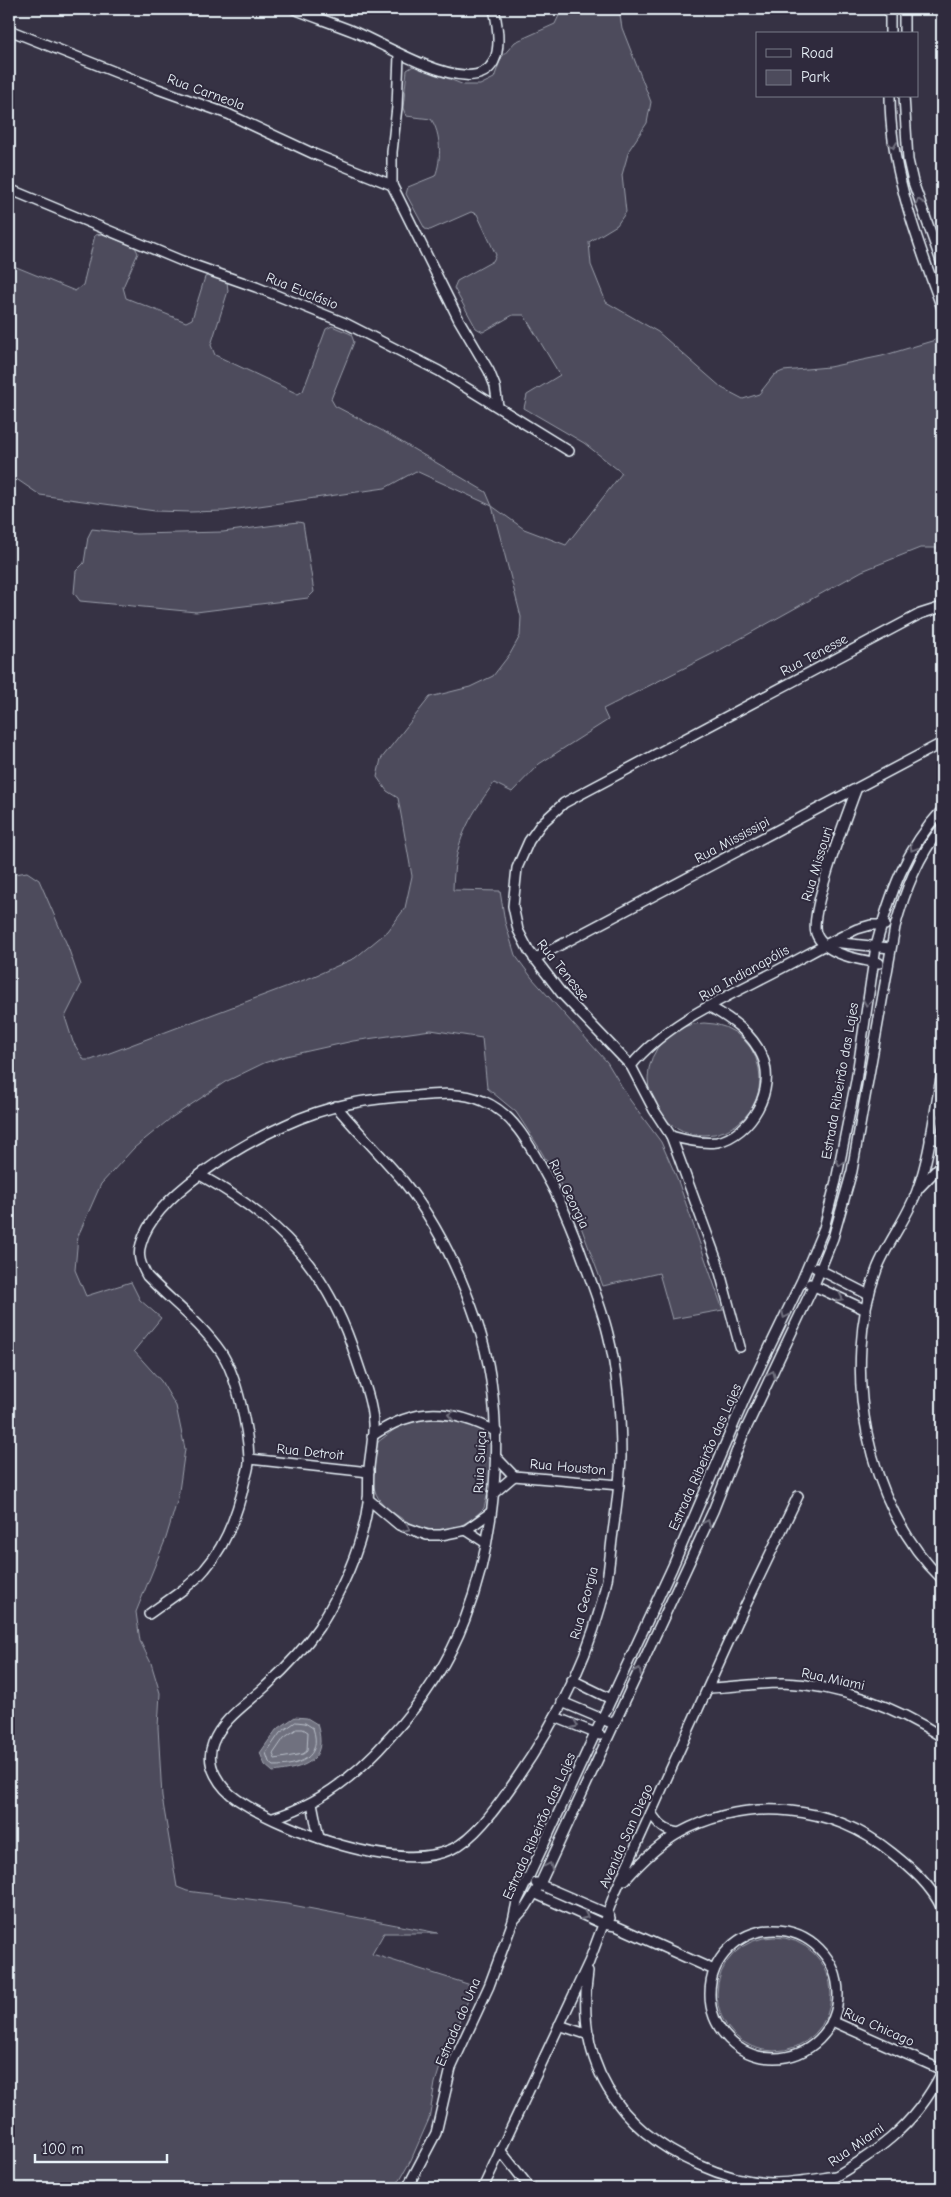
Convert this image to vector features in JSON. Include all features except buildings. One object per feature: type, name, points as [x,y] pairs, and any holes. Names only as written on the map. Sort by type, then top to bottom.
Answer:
[{"type":"street","points":[[294,9],[356,33],[399,55],[447,73],[464,77],[479,75],[492,64],[499,39],[494,9]]},
{"type":"street","points":[[890,9],[890,32]]},
{"type":"street","points":[[904,9],[904,32]]},
{"type":"street","name":"Rua Carneola","points":[[9,30],[158,89],[228,114],[314,154],[392,185]]},
{"type":"street","points":[[399,55],[398,107],[392,152],[392,185],[459,320],[489,371],[495,386],[498,406]]},
{"type":"street","points":[[890,98],[893,151],[900,181],[914,230],[942,308]]},
{"type":"street","points":[[904,98],[907,151],[913,182],[942,264]]},
{"type":"street","name":"Rua Euclásio","points":[[9,188],[182,260],[345,323],[439,371],[569,451]]},
{"type":"street","name":"Rua Tenesse","points":[[740,1347],[717,1261],[671,1136],[654,1110],[631,1066],[562,994],[534,959],[522,939],[515,918],[513,897],[517,868],[529,841],[541,824],[564,803],[920,614],[942,607]]},
{"type":"street","name":"Rua Mississipi","points":[[534,959],[942,743]]},
{"type":"street","name":"Rua Missouri","points":[[828,943],[815,931],[816,916],[829,865],[856,790]]},
{"type":"street","name":"Estrada Ribeirão das Lajes","points":[[513,1921],[518,1902],[672,1568],[745,1398],[802,1280],[826,1220],[836,1181],[856,1081],[876,946],[882,924],[904,864],[922,833],[942,810]]},
{"type":"street","name":"Estrada Ribeirão das Lajes","points":[[513,1921],[536,1894],[627,1694],[713,1512],[743,1435],[814,1285],[833,1238],[852,1171],[895,927],[904,894],[914,871],[926,849],[942,827]]},
{"type":"street","points":[[882,924],[895,927]]},
{"type":"street","name":"Rua Indianapólis","points":[[631,1066],[655,1041],[710,1007],[857,929],[882,924]]},
{"type":"street","points":[[828,943],[890,948]]},
{"type":"street","points":[[828,943],[838,953],[887,965]]},
{"type":"street","points":[[671,1136],[688,1141],[708,1142],[717,1142],[729,1137],[745,1126],[757,1111],[764,1094],[766,1074],[764,1058],[738,1025],[710,1007]]},
{"type":"street","points":[[918,1189],[942,1074]]},
{"type":"street","name":"Rua Georgia","points":[[149,1614],[199,1576],[223,1544],[241,1497],[250,1459],[238,1393],[231,1371],[221,1352],[203,1330],[147,1276],[141,1265],[139,1252],[150,1224],[162,1209],[200,1175],[272,1131],[305,1115],[336,1106],[389,1097],[461,1095],[482,1100],[499,1110],[512,1121],[532,1149],[567,1214],[608,1331],[616,1378],[621,1462],[607,1580],[595,1624],[562,1702],[518,1777],[493,1812],[460,1845],[436,1855],[397,1855],[361,1850],[298,1832],[238,1800],[224,1788],[216,1777],[210,1759],[215,1738],[232,1716],[294,1659],[315,1633],[336,1598],[352,1562],[365,1522],[368,1499]]},
{"type":"street","name":"Ruia Suiça","points":[[273,1818],[312,1803],[335,1788],[378,1751],[403,1723],[425,1692],[452,1650],[466,1618],[486,1543],[493,1494],[497,1432],[494,1394],[477,1322],[448,1249],[405,1184],[336,1106]]},
{"type":"street","points":[[930,1138],[942,1140]]},
{"type":"street","points":[[942,1164],[918,1189],[889,1242],[877,1269],[866,1310],[861,1351],[862,1393],[871,1454],[878,1475],[900,1522],[921,1554],[942,1579]]},
{"type":"street","points":[[200,1175],[230,1191],[259,1212],[281,1232],[325,1285],[349,1336],[373,1421],[368,1472],[368,1499],[399,1525],[420,1533],[442,1535],[466,1530],[490,1513]]},
{"type":"street","points":[[808,1265],[869,1295]]},
{"type":"street","points":[[802,1280],[866,1310]]},
{"type":"street","points":[[372,1436],[397,1421],[416,1414],[430,1413],[465,1418],[497,1432]]},
{"type":"street","points":[[493,1494],[514,1476],[495,1456]]},
{"type":"street","name":"Rua Detroit","points":[[250,1459],[368,1472]]},
{"type":"street","name":"Rua Houston","points":[[514,1476],[619,1486]]},
{"type":"street","name":"Avenida San Diego","points":[[483,2188],[589,1962],[616,1890],[710,1688],[738,1621],[798,1496]]},
{"type":"street","points":[[466,1530],[486,1543]]},
{"type":"street","points":[[572,1680],[611,1699]]},
{"type":"street","name":"Rua Miami","points":[[710,1688],[783,1684],[814,1686],[857,1697],[889,1708],[918,1722],[942,1737]]},
{"type":"street","points":[[616,1689],[627,1694]]},
{"type":"street","points":[[562,1702],[614,1724]]},
{"type":"street","points":[[555,1716],[607,1738]]},
{"type":"street","points":[[312,1803],[319,1838]]},
{"type":"street","points":[[616,1890],[641,1862],[659,1846],[679,1833],[730,1813],[767,1809],[808,1813],[845,1824],[877,1841],[922,1880],[938,1900],[942,1909]]},
{"type":"street","points":[[651,1813],[667,1831],[679,1833]]},
{"type":"street","points":[[528,1880],[608,1914],[616,1926]]},
{"type":"street","points":[[536,1894],[603,1924],[616,1926],[714,1970]]},
{"type":"street","name":"Estrada do Una","points":[[407,2188],[436,2133],[451,2068],[489,1986],[513,1921]]},
{"type":"street","points":[[770,1930],[788,1931],[805,1938],[819,1948],[824,1955],[836,1979],[838,1997],[835,2014],[825,2033],[810,2047],[792,2056],[771,2059],[751,2055],[733,2044],[719,2029],[711,2010],[709,1990],[714,1970],[723,1954],[736,1942],[752,1934],[770,1930]]},
{"type":"street","points":[[589,1962],[584,1998],[588,2036],[600,2076],[629,2120],[679,2156],[720,2174],[772,2186],[836,2176]]},
{"type":"street","name":"Rua Chicago","points":[[832,2021],[942,2071]]},
{"type":"street","points":[[559,2025],[588,2036]]},
{"type":"street","name":"Rua Miami","points":[[816,2188],[868,2157],[897,2134],[923,2105],[942,2071]]},
{"type":"street","points":[[500,2150],[530,2188]]},
{"type":"green space","points":[[562,9],[619,9],[622,28],[651,102],[647,123],[629,150],[622,175],[626,212],[617,225],[589,242],[591,265],[606,302],[658,332],[722,388],[743,399],[759,394],[774,375],[783,371],[829,367],[882,356],[942,338],[942,548],[920,548],[862,571],[720,650],[603,709],[608,720],[539,764],[512,792],[494,783],[469,821],[459,845],[453,890],[500,891],[505,922],[515,955],[532,978],[607,1062],[630,1100],[661,1142],[677,1178],[723,1310],[672,1319],[659,1273],[603,1286],[574,1208],[538,1146],[516,1112],[487,1088],[482,1038],[431,1030],[353,1041],[286,1056],[264,1063],[225,1082],[171,1118],[134,1148],[101,1184],[78,1236],[75,1270],[86,1296],[131,1282],[140,1300],[161,1318],[134,1351],[161,1381],[176,1406],[185,1449],[178,1498],[166,1538],[136,1612],[140,1641],[151,1663],[160,1693],[158,1727],[162,1797],[177,1887],[187,1891],[287,1904],[438,1933],[384,1933],[372,1954],[474,1986],[440,2067],[435,2083],[429,2119],[411,2160],[395,2188],[9,2188],[9,875],[27,872],[39,880],[68,947],[81,985],[65,1017],[73,1042],[84,1060],[91,1060],[312,977],[355,958],[388,931],[405,908],[412,876],[398,798],[387,791],[377,777],[381,759],[430,697],[470,687],[493,676],[510,654],[520,636],[521,617],[492,506],[524,529],[566,545],[622,473],[584,443],[524,408],[527,395],[560,375],[524,315],[513,315],[483,332],[476,328],[454,288],[457,281],[493,261],[496,255],[477,214],[471,212],[430,230],[425,229],[406,194],[408,187],[435,176],[439,162],[439,139],[431,119],[406,116],[403,108],[407,70],[415,65],[464,85],[480,85],[494,78],[501,58],[515,42],[555,24]]},
{"type":"green space","points":[[103,234],[135,247],[138,253],[123,287],[126,298],[186,322],[192,319],[205,277],[212,274],[227,282],[228,291],[211,345],[215,355],[298,394],[303,391],[326,329],[332,326],[351,334],[354,342],[331,399],[335,406],[381,430],[486,492],[492,506],[416,471],[385,488],[224,511],[155,511],[40,495],[9,474],[9,264],[75,291],[83,285],[95,235]]},
{"type":"green space","points":[[298,522],[303,523],[314,592],[308,598],[196,612],[80,601],[74,593],[76,571],[84,563],[88,537],[92,529],[136,534],[223,532]]},
{"type":"green space","points":[[704,1023],[725,1027],[743,1040],[756,1058],[760,1079],[756,1100],[743,1118],[725,1131],[704,1135],[683,1131],[665,1118],[652,1100],[648,1079],[652,1058],[665,1040],[683,1027]]},
{"type":"green space","points":[[426,1419],[468,1424],[483,1431],[491,1442],[491,1472],[484,1508],[463,1524],[452,1528],[430,1529],[407,1521],[383,1504],[376,1495],[373,1485],[373,1466],[378,1442],[400,1425]]},
{"type":"green space","points":[[774,1937],[796,1942],[814,1954],[826,1972],[831,1994],[826,2016],[814,2034],[796,2046],[774,2051],[752,2046],[734,2034],[722,2016],[717,1994],[722,1972],[734,1954],[752,1942]]},
{"type":"water","points":[[295,1717],[307,1718],[317,1724],[320,1747],[317,1755],[304,1765],[273,1772],[265,1765],[260,1753],[276,1730]]}]
